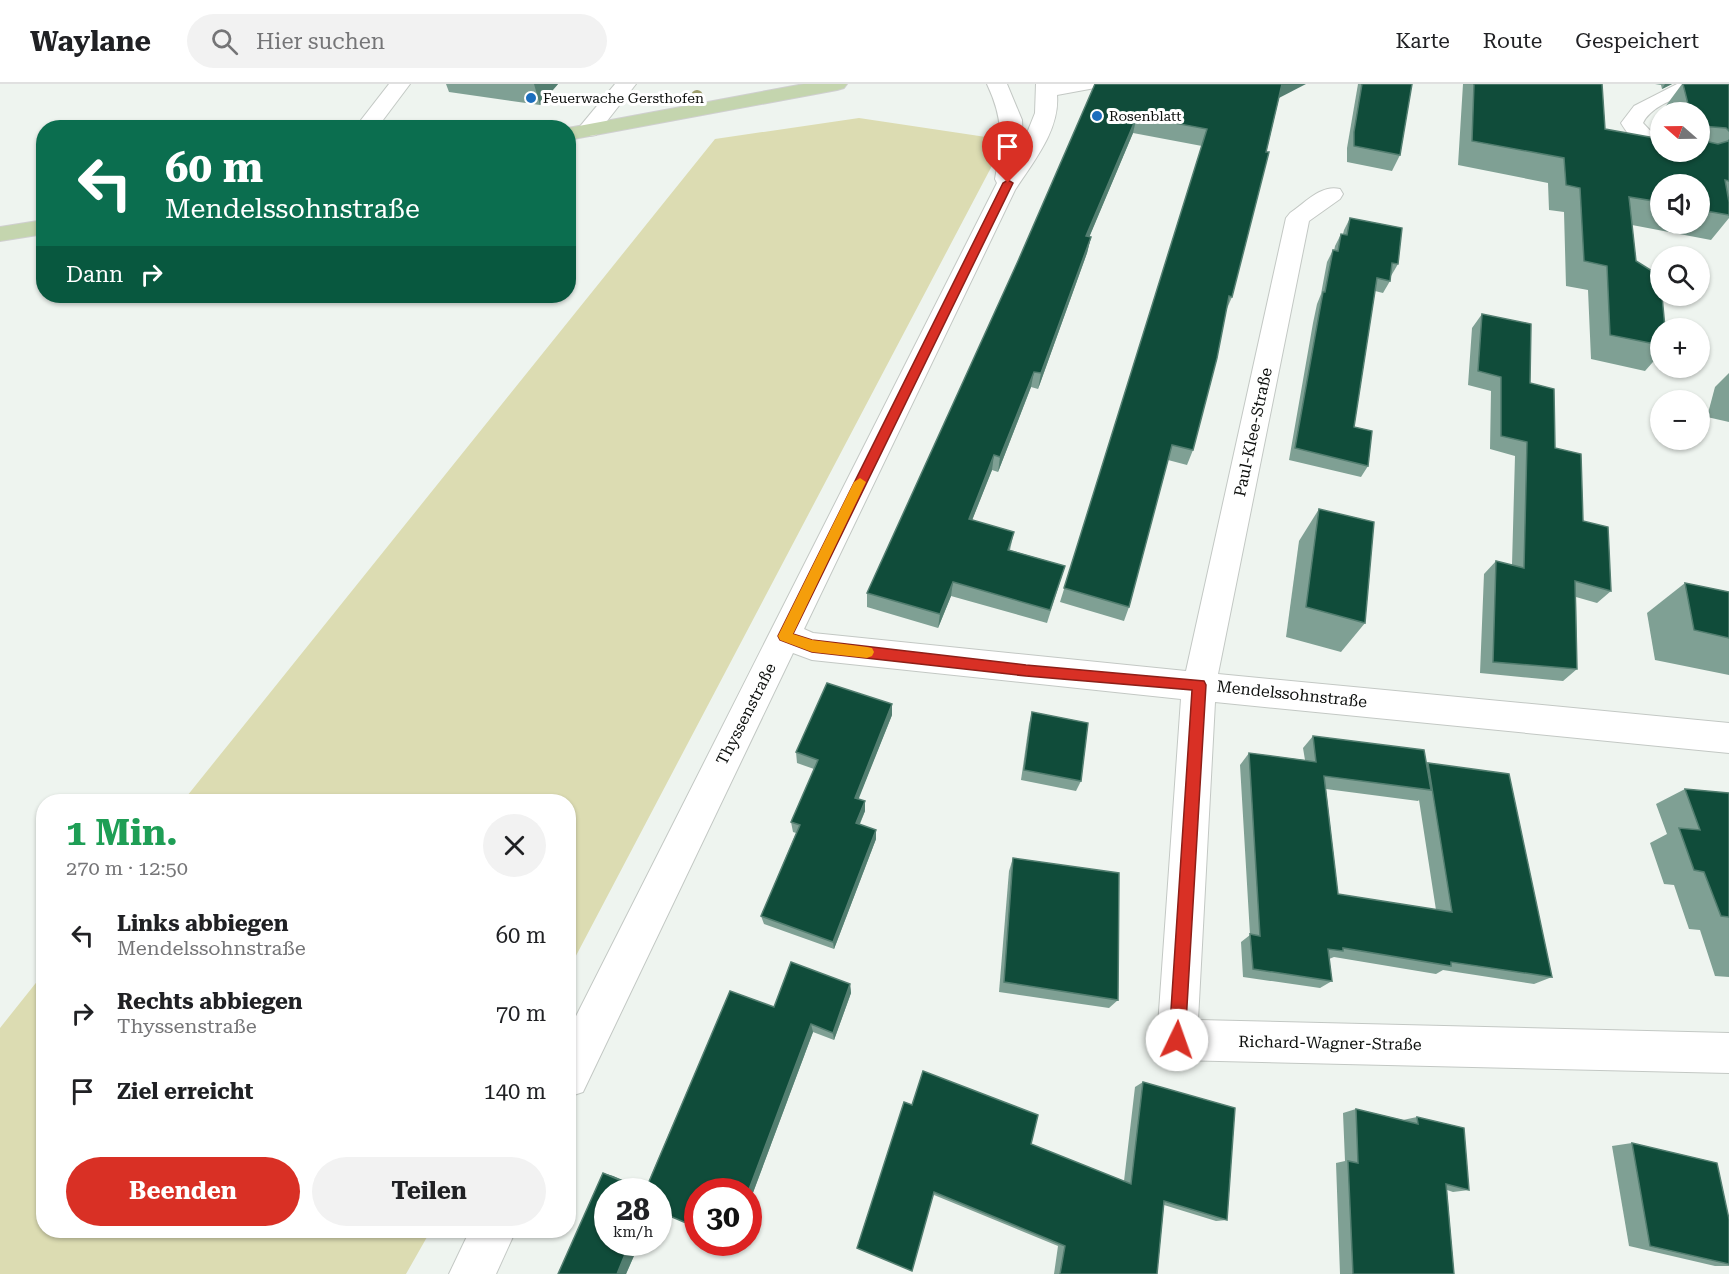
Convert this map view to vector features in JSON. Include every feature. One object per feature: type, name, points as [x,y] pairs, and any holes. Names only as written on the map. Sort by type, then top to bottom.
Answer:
[{"type":"main road","points":[[578,132],[837,84]]},
{"type":"main road","points":[[0,234],[36,228]]},
{"type":"street","points":[[372,120],[400,84]]},
{"type":"street","points":[[578,132],[626,84]]},
{"type":"street","name":"Thyssenstraße","points":[[997,84],[1011,111],[1013,142],[1004,190]]},
{"type":"street","points":[[1046,87],[1088,84]]},
{"type":"street","points":[[1656,102],[1700,85]]},
{"type":"street","name":"Thyssenstraße","points":[[576,1061],[1004,190],[1038,138],[1047,110],[1046,87]]},
{"type":"street","points":[[1650,104],[1634,116],[1632,123],[1644,140],[1650,143]]},
{"type":"street","name":"Paul-Klee-Straße","points":[[1199,685],[1298,218],[1332,194]]},
{"type":"street","name":"Mendelssohnstraße","points":[[785,636],[812,646],[1026,670],[1729,738]]},
{"type":"street","name":"Richard-Wagner-Straße","points":[[1199,685],[1177,1040],[1729,1053]]},
{"type":"street","points":[[472,1274],[490,1238]]},
{"type":"green space","points":[[859,118],[986,137],[1000,145],[995,160],[576,956],[576,794],[189,794],[715,139]]},
{"type":"green space","points":[[36,983],[36,1238],[426,1238],[406,1274],[0,1274],[0,1028]]},
{"type":"building","points":[[1095,84],[1282,84],[1266,152],[1269,152],[1232,297],[1229,296],[1217,358],[1193,450],[1172,445],[1129,607],[1064,588],[1207,129],[1137,116],[1086,236],[1091,237],[1041,373],[1034,372],[1000,457],[994,455],[969,519],[1014,532],[1008,550],[1065,566],[1050,610],[953,582],[940,614],[867,593],[1018,261]]},
{"type":"building","points":[[1362,84],[1412,84],[1400,155],[1354,146]]},
{"type":"building","points":[[1474,84],[1602,84],[1605,129],[1650,137],[1650,162],[1710,162],[1710,142],[1718,144],[1729,140],[1729,181],[1725,180],[1729,215],[1710,212],[1710,174],[1650,174],[1650,200],[1629,197],[1636,261],[1650,270],[1650,306],[1663,306],[1664,318],[1650,318],[1650,343],[1610,335],[1607,266],[1584,261],[1580,188],[1566,185],[1564,158],[1472,141]]},
{"type":"building","points":[[1683,84],[1729,84],[1729,131],[1726,128],[1710,127],[1710,102],[1688,102]]},
{"type":"building","points":[[1350,218],[1402,228],[1398,264],[1392,263],[1390,281],[1377,278],[1354,427],[1372,431],[1368,466],[1295,448],[1323,292],[1325,292],[1333,250],[1338,251],[1341,234],[1347,235]]},
{"type":"building","points":[[1482,314],[1531,324],[1530,383],[1554,389],[1555,448],[1581,454],[1583,521],[1608,527],[1611,591],[1575,581],[1577,669],[1493,662],[1496,561],[1524,568],[1527,442],[1501,436],[1501,377],[1478,371]]},
{"type":"building","points":[[1319,509],[1374,522],[1365,623],[1306,607]]},
{"type":"building","points":[[1685,583],[1729,592],[1729,638],[1694,630]]},
{"type":"building","points":[[827,683],[892,704],[855,798],[865,801],[856,823],[876,830],[833,942],[761,916],[800,825],[791,822],[818,760],[796,752]]},
{"type":"building","points":[[1032,712],[1088,723],[1081,781],[1024,770]]},
{"type":"building","points":[[1313,736],[1424,750],[1431,790],[1324,776],[1338,894],[1452,912],[1428,763],[1509,774],[1552,977],[1451,962],[1451,966],[1343,948],[1343,951],[1328,949],[1332,981],[1253,969],[1250,934],[1260,936],[1249,753],[1316,762]]},
{"type":"building","points":[[1685,789],[1729,793],[1729,917],[1721,916],[1704,872],[1694,870],[1679,828],[1700,830]]},
{"type":"building","points":[[1013,858],[1119,873],[1118,1000],[1004,982]]},
{"type":"building","points":[[791,962],[850,984],[833,1033],[811,1024],[753,1178],[684,1178],[684,1222],[672,1217],[672,1178],[651,1178],[730,991],[774,1007]]},
{"type":"building","points":[[923,1071],[1038,1115],[1031,1144],[1131,1184],[1143,1082],[1235,1108],[1227,1220],[1164,1201],[1157,1274],[1060,1274],[1065,1246],[934,1192],[912,1271],[857,1248],[904,1102],[912,1105]]},
{"type":"building","points":[[1356,1109],[1418,1124],[1417,1117],[1464,1128],[1469,1190],[1446,1184],[1454,1274],[1353,1274],[1348,1161],[1358,1163]]},
{"type":"building","points":[[1632,1143],[1717,1163],[1729,1219],[1729,1264],[1650,1246]]},
{"type":"building","points":[[603,1173],[615,1178],[601,1178]]},
{"type":"building","points":[[594,1193],[594,1256],[624,1256],[617,1274],[558,1274]]},
{"type":"slow traffic","points":[[860,482],[785,636],[812,646],[867,652]]},
{"type":"place","name":"Feuerwache Gersthofen","points":[[531,98]]},
{"type":"place","name":"Rosenblatt","points":[[1097,116]]},
{"type":"route","points":[[1008,183],[785,636],[812,646],[1026,670],[1199,685],[1177,1040]]}]
